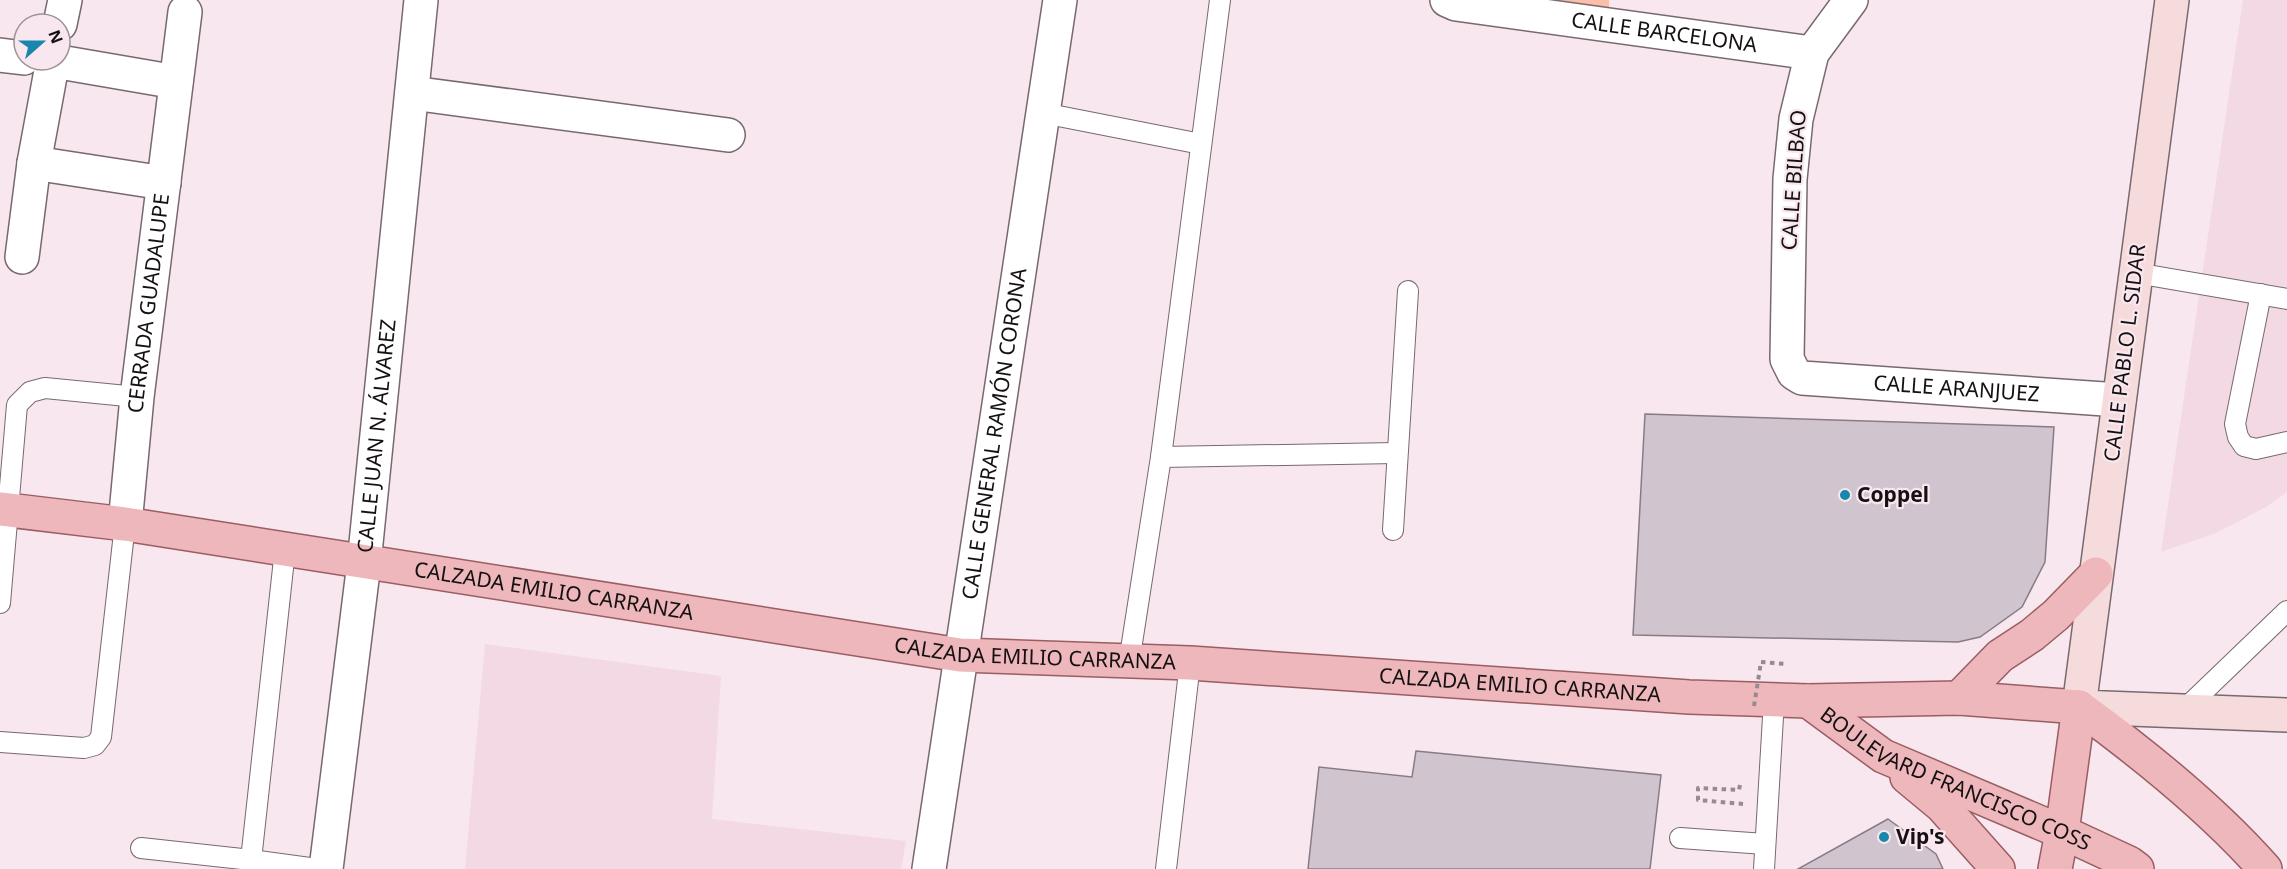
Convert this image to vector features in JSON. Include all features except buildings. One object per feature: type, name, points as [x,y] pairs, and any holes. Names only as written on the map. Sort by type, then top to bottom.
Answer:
[{"type":"main road","name":"CALZADA EMILIO CARRANZA","points":[[4,510],[125,524],[960,655],[1190,663],[1764,703],[1959,698],[2079,707]]},
{"type":"main road","points":[[1959,698],[2000,656],[2032,635],[2056,615],[2096,574]]},
{"type":"main road","name":"BOULEVARD FRANCISCO COSS","points":[[1808,701],[1883,756],[2062,832],[2129,863],[2137,869]]},
{"type":"main road","points":[[2055,869],[2079,707],[2134,747],[2197,802],[2265,869]]},
{"type":"main road","points":[[1883,756],[1942,806],[1998,869]]},
{"type":"street","name":"CALLE JUAN N. ÁLVAREZ","points":[[326,869],[364,563],[421,0]]},
{"type":"street","name":"CALLE GENERAL RAMÓN CORONA","points":[[929,869],[1060,0]]},
{"type":"street","name":"CALLE BARCELONA","points":[[1447,0],[1456,4],[1812,53]]},
{"type":"street","name":"CALLE BILBAO","points":[[1794,373],[1787,359],[1790,179],[1796,119],[1812,53],[1851,0]]},
{"type":"street","name":"CALLE PABLO L. SIDAR","points":[[2079,707],[2172,0]]},
{"type":"street","name":"CERRADA GUADALUPE","points":[[125,524],[137,397],[185,12]]},
{"type":"street","points":[[72,63],[176,82]]},
{"type":"street","points":[[22,257],[34,163],[51,72]]},
{"type":"street","points":[[412,93],[728,135]]},
{"type":"street","points":[[34,163],[164,183]]},
{"type":"street","name":"CALLE ARANJUEZ","points":[[1794,373],[1802,378],[2119,399]]},
{"type":"street","points":[[2079,707],[2287,715]]},
{"type":"lane","points":[[1129,662],[1161,457],[1220,0]]},
{"type":"lane","points":[[1043,113],[1201,144]]},
{"type":"lane","points":[[2136,273],[2287,299]]},
{"type":"lane","points":[[1393,530],[1396,453],[1408,291]]},
{"type":"lane","points":[[2261,294],[2235,424],[2238,437],[2244,446],[2256,449],[2287,442]]},
{"type":"lane","points":[[0,603],[4,510],[16,405],[30,392],[45,388],[137,397]]},
{"type":"lane","points":[[1161,457],[1396,453]]},
{"type":"lane","points":[[0,742],[84,748],[95,744],[101,737],[125,524]]},
{"type":"lane","points":[[251,860],[285,550]]},
{"type":"lane","points":[[2184,710],[2287,610]]},
{"type":"lane","points":[[1166,869],[1190,663]]},
{"type":"lane","points":[[1764,703],[1768,806],[1764,869]]},
{"type":"lane","points":[[1680,838],[1765,844]]},
{"type":"lane","points":[[141,849],[316,869]]},
{"type":"path","points":[[1761,662],[1764,703]]},
{"type":"path","points":[[1740,782],[1739,790],[1698,788],[1698,800],[1768,806]]},
{"type":"shaded area","points":[[1505,0],[1609,0],[1609,8]]},
{"type":"shaded area","points":[[2243,0],[2287,0],[2287,492],[2266,507],[2216,533],[2161,552]]},
{"type":"shaded area","points":[[485,644],[721,676],[712,819],[906,841],[901,869],[465,869]]},
{"type":"place","name":"Coppel","points":[[1845,495]]},
{"type":"place","name":"Vip's","points":[[1884,837]]}]
